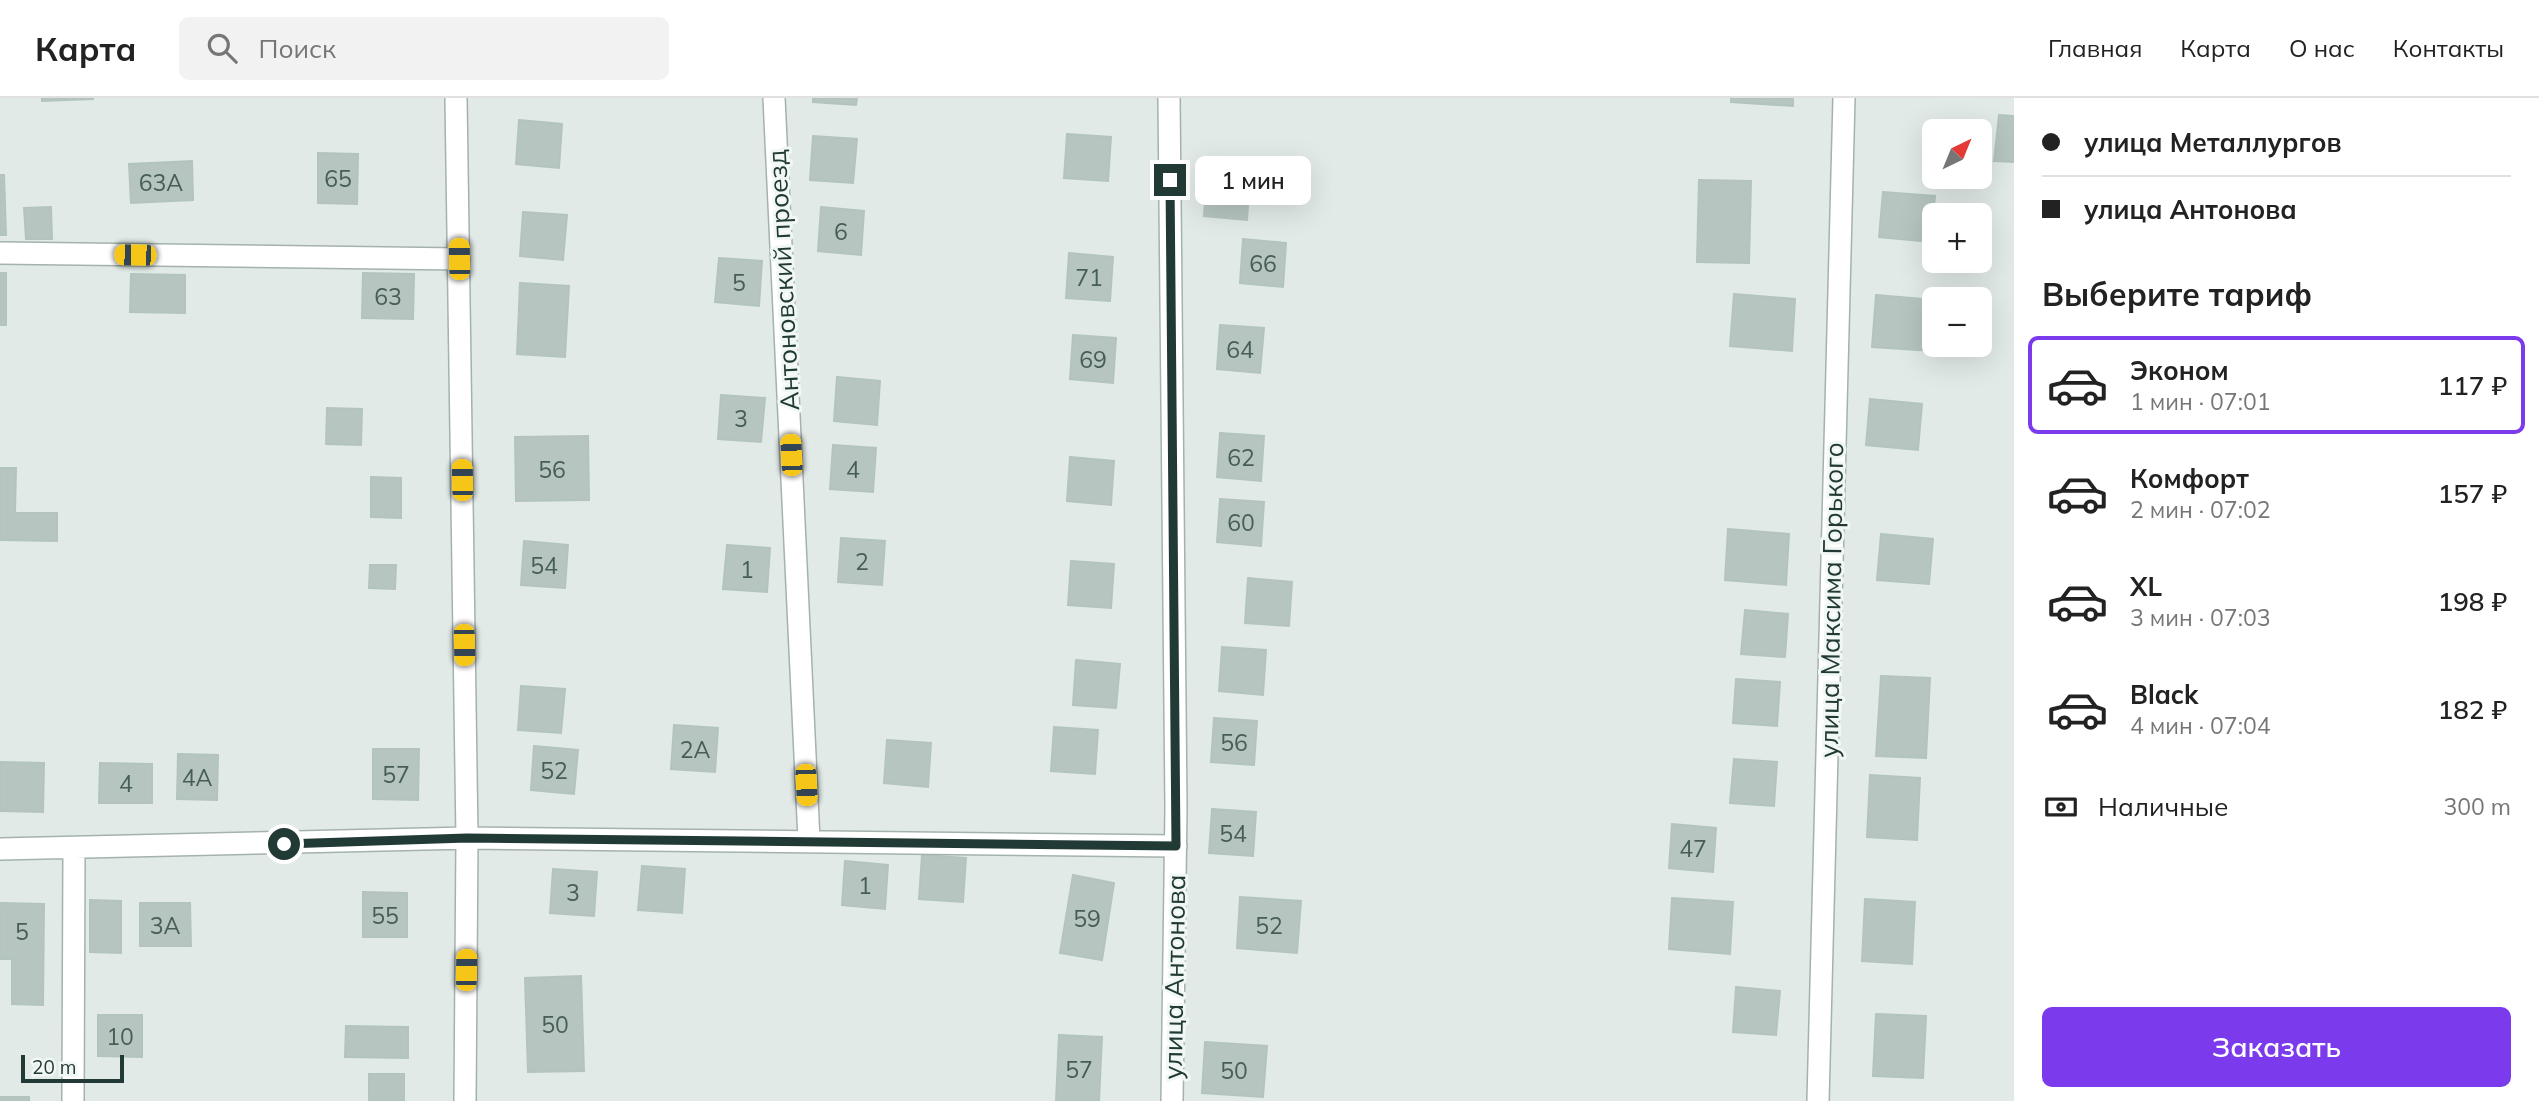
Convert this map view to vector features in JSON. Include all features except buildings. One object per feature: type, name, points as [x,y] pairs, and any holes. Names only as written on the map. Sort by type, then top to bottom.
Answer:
[{"type":"street","points":[[456,98],[467,838],[466,1101]]},
{"type":"street","name":"Антоновский проезд","points":[[774,98],[809,840]]},
{"type":"street","name":"улица Антонова","points":[[1169,98],[1176,846],[1172,1101]]},
{"type":"street","name":"улица Максима Горького","points":[[1818,1101],[1844,98]]},
{"type":"street","points":[[0,253],[459,259]]},
{"type":"street","points":[[0,849],[74,850],[467,838],[1176,846]]},
{"type":"street","points":[[73,1101],[74,850]]},
{"type":"route","points":[[284,844],[467,838],[1176,846],[1170,180]]}]
